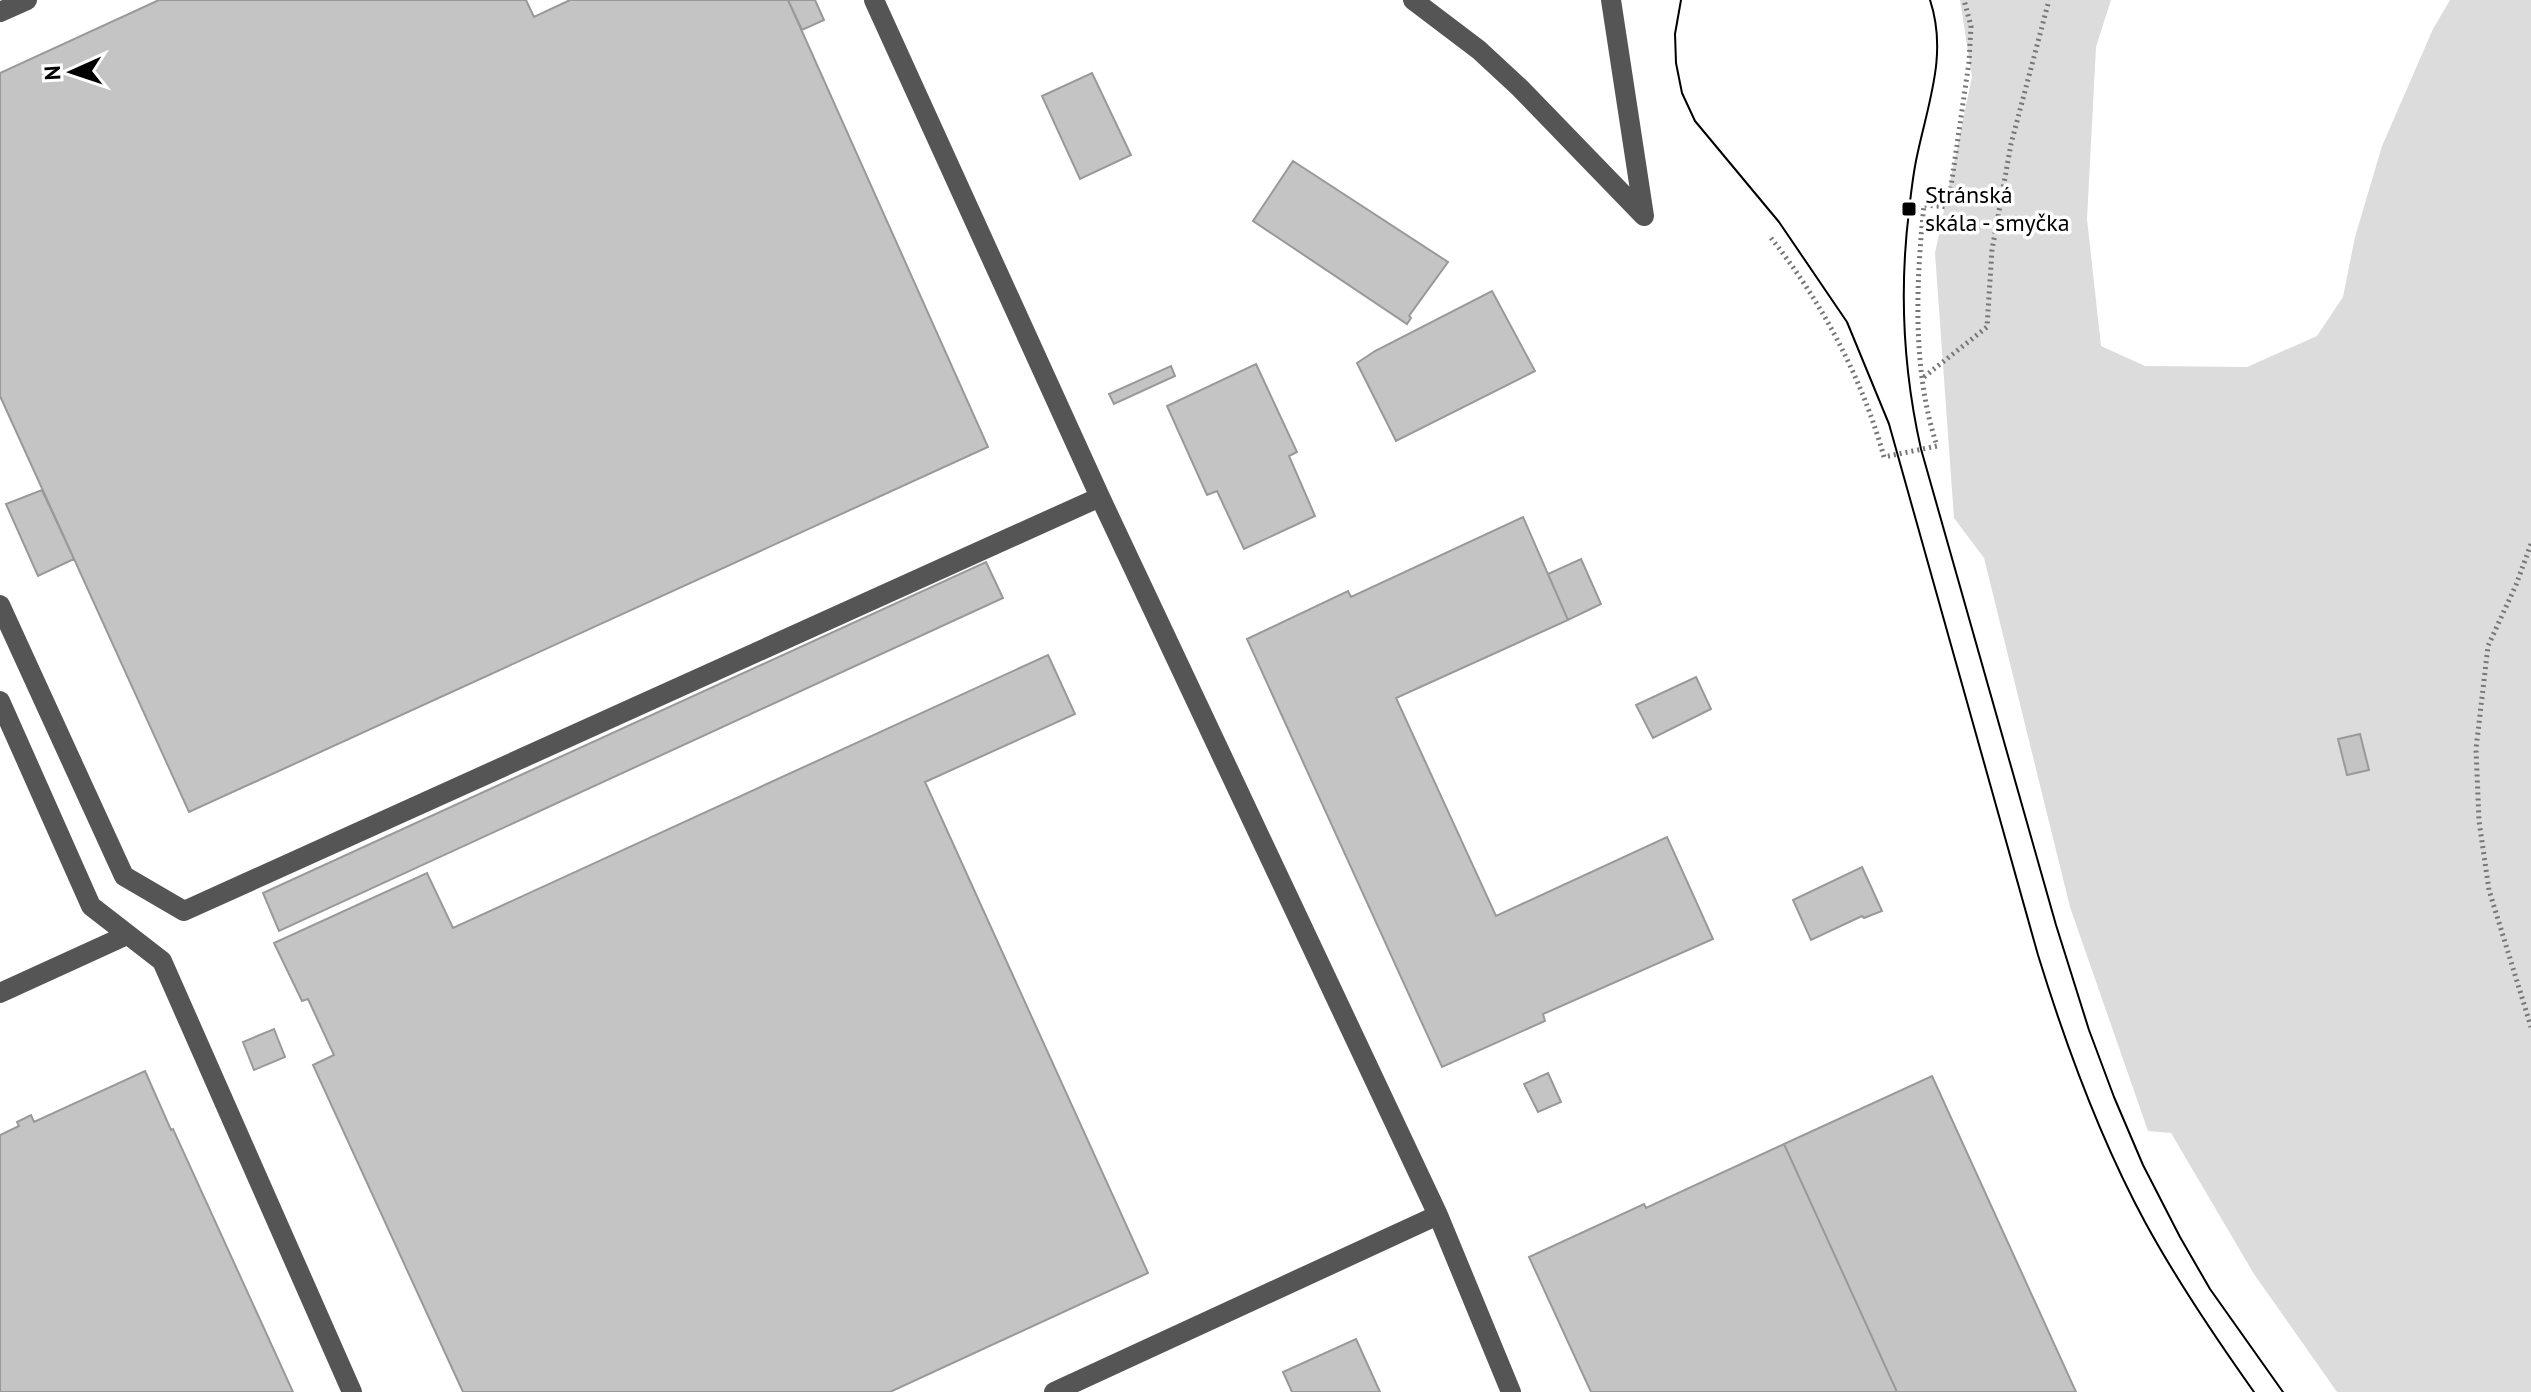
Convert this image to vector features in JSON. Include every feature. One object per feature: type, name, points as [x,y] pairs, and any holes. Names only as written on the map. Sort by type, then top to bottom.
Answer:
[{"type":"lane","points":[[0,12],[27,0]]},
{"type":"lane","points":[[874,0],[1100,497],[1438,1215],[1511,1392]]},
{"type":"lane","points":[[1413,0],[1479,50],[1520,88],[1644,216],[1611,0]]},
{"type":"lane","points":[[0,605],[124,876],[184,911],[1100,497]]},
{"type":"lane","points":[[0,701],[91,906],[162,961],[352,1392]]},
{"type":"lane","points":[[0,993],[127,935]]},
{"type":"lane","points":[[1054,1392],[1438,1215]]},
{"type":"path","points":[[1771,238],[1831,327],[1866,404],[1884,457],[1937,446],[1923,377],[1918,289],[1924,205],[1948,207],[1969,62],[1971,26],[1964,0]]},
{"type":"path","points":[[1923,377],[1987,327],[1992,250],[2011,144],[2049,0]]},
{"type":"path","points":[[2531,544],[2488,646],[2476,749],[2479,821],[2489,890],[2531,1027]]},
{"type":"shaded area","points":[[1960,0],[2111,0],[2096,47],[2087,219],[2101,346],[2145,366],[2247,367],[2317,336],[2343,297],[2355,237],[2382,146],[2433,29],[2450,0],[2531,0],[2531,1392],[2337,1392],[2254,1274],[2171,1133],[2148,1131],[2070,907],[1984,558],[1954,518],[1935,253],[1972,77]]},
{"type":"building","points":[[159,0],[526,0],[534,17],[570,0],[788,0],[988,447],[189,812],[0,396],[0,73]]},
{"type":"building","points":[[788,0],[815,0],[824,20],[802,30]]},
{"type":"building","points":[[1092,73],[1131,155],[1080,179],[1042,96]]},
{"type":"building","points":[[1293,161],[1448,262],[1409,316],[1411,318],[1407,324],[1253,221]]},
{"type":"building","points":[[1492,291],[1535,371],[1396,441],[1357,363]]},
{"type":"building","points":[[1256,364],[1297,452],[1289,456],[1315,516],[1244,549],[1217,491],[1207,495],[1167,406]]},
{"type":"building","points":[[1171,366],[1175,376],[1114,404],[1109,394]]},
{"type":"building","points":[[42,490],[74,559],[38,576],[6,504]]},
{"type":"building","points":[[1523,517],[1568,620],[1396,698],[1496,916],[1667,837],[1713,939],[1543,1014],[1545,1021],[1442,1067],[1247,639],[1348,591],[1351,597]]},
{"type":"building","points":[[1581,559],[1601,604],[1568,620],[1548,574]]},
{"type":"building","points":[[986,562],[1003,598],[279,931],[263,893]]},
{"type":"building","points":[[1048,655],[1075,714],[925,782],[1148,1273],[890,1392],[463,1392],[313,1065],[334,1055],[308,999],[302,1001],[274,943],[427,873],[453,928]]},
{"type":"building","points":[[1696,677],[1711,709],[1653,738],[1636,705]]},
{"type":"building","points":[[2360,734],[2369,770],[2347,775],[2338,739]]},
{"type":"building","points":[[1862,867],[1882,911],[1864,918],[1862,916],[1811,940],[1793,900]]},
{"type":"building","points":[[274,1029],[285,1057],[254,1070],[243,1042]]},
{"type":"building","points":[[145,1071],[293,1392],[0,1392],[0,1135],[19,1126],[17,1122],[31,1115],[34,1122]]},
{"type":"building","points":[[1548,1073],[1561,1102],[1538,1112],[1524,1084]]},
{"type":"building","points":[[1932,1076],[2076,1392],[1897,1392],[1784,1144]]},
{"type":"building","points":[[1784,1144],[1897,1392],[1591,1392],[1529,1257],[1644,1204],[1646,1208]]},
{"type":"building","points":[[1356,1339],[1380,1392],[1292,1392],[1283,1372]]},
{"type":"tram line","points":[[1681,0],[1675,34],[1676,63],[1682,93],[1695,121],[1779,222],[1847,322],[1889,424],[2038,955],[2098,1124],[2157,1244],[2254,1392]]},
{"type":"tram line","points":[[1930,0],[1935,20],[1937,59],[1913,177],[1904,271],[1904,330],[1910,389],[1921,449],[2056,925],[2114,1097],[2143,1165],[2180,1237],[2210,1289],[2283,1392]]},
{"type":"place","name":"Stránská skála - smyčka","points":[[1909,209]]}]
